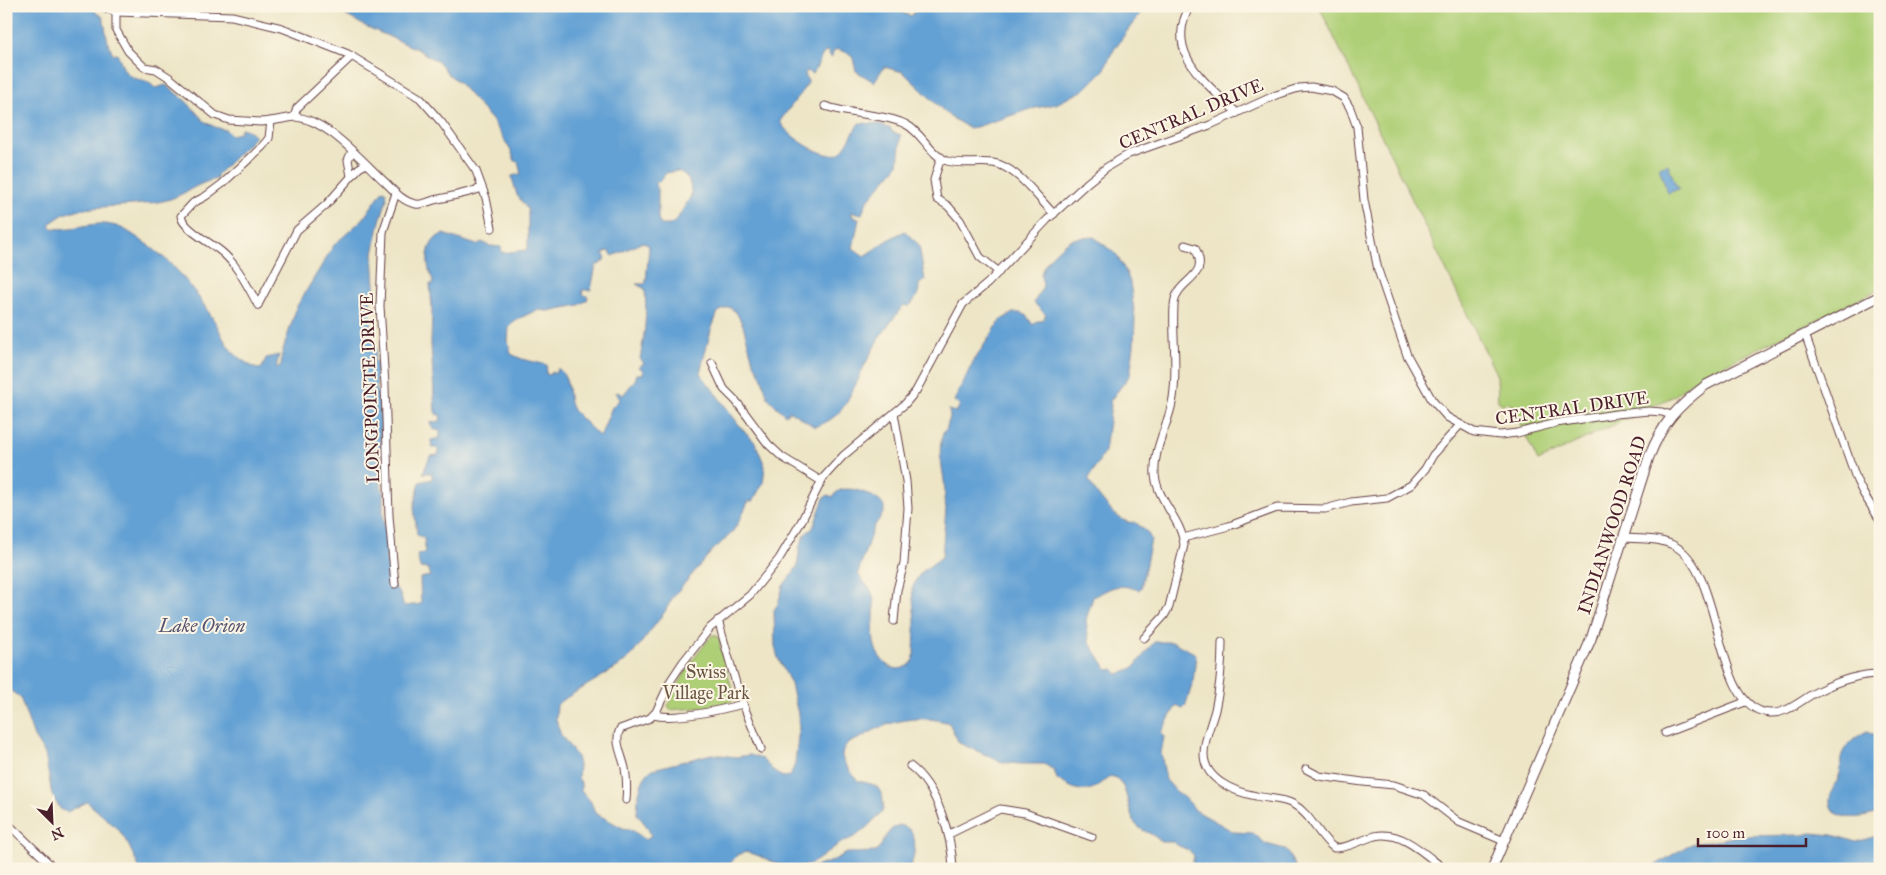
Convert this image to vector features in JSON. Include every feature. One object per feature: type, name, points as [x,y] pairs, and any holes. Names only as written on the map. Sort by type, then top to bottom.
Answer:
[{"type":"street","points":[[99,6],[116,12],[232,16],[282,28],[352,56],[420,98],[442,123],[476,171],[492,228]]},
{"type":"street","points":[[1190,6],[1181,31],[1182,46],[1188,61],[1199,76],[1237,112]]},
{"type":"street","points":[[116,12],[116,30],[128,51],[144,67],[156,69],[170,78],[215,115],[229,120],[271,121],[303,117],[322,126],[352,151],[396,194],[411,203],[420,204],[463,195],[482,188]]},
{"type":"street","points":[[294,117],[298,108],[352,56]]},
{"type":"street","name":"CENTRAL DRIVE","points":[[653,715],[683,662],[710,628],[750,595],[770,570],[801,522],[821,481],[843,456],[905,404],[916,390],[963,304],[999,272],[1054,214],[1107,166],[1129,154],[1210,125],[1276,95],[1299,88],[1311,87],[1332,91],[1344,98],[1356,128],[1366,209],[1378,270],[1407,355],[1432,400],[1447,416],[1474,432],[1500,435],[1556,423],[1616,414],[1649,411],[1671,415]]},
{"type":"street","points":[[825,106],[847,113],[891,120],[908,125],[945,160],[957,163],[994,163],[1012,170],[1054,214]]},
{"type":"street","points":[[271,121],[269,138],[262,147],[222,184],[193,203],[181,216],[182,220],[189,227],[231,261],[258,305],[297,230],[326,205],[351,176],[366,164]]},
{"type":"street","points":[[351,176],[348,160],[352,151]]},
{"type":"street","points":[[941,157],[934,180],[937,199],[948,206],[960,220],[980,257],[999,272]]},
{"type":"street","name":"LONGPOINTE DRIVE","points":[[395,584],[388,516],[385,385],[380,306],[383,232],[396,194]]},
{"type":"street","points":[[1144,638],[1164,616],[1169,606],[1184,546],[1183,538],[1160,494],[1155,465],[1158,445],[1173,400],[1176,378],[1173,325],[1175,295],[1198,272],[1200,264],[1196,248],[1185,246]]},
{"type":"street","name":"INDIANWOOD ROAD","points":[[1492,869],[1591,639],[1649,457],[1658,436],[1671,415],[1682,403],[1706,385],[1880,296]]},
{"type":"street","points":[[1805,334],[1858,481],[1863,493],[1880,520]]},
{"type":"street","points":[[712,363],[724,389],[736,401],[768,444],[782,457],[821,481]]},
{"type":"street","points":[[894,413],[906,480],[908,508],[904,563],[897,590],[894,621]]},
{"type":"street","points":[[1183,538],[1229,526],[1277,508],[1325,509],[1351,502],[1387,498],[1411,485],[1433,455],[1460,425]]},
{"type":"street","points":[[1624,538],[1655,539],[1674,546],[1688,559],[1698,574],[1711,608],[1735,685],[1746,702],[1756,710],[1770,713],[1782,711],[1834,684],[1880,674]]},
{"type":"street","points":[[718,620],[730,667],[761,749]]},
{"type":"street","points":[[1222,642],[1218,695],[1205,742],[1204,756],[1207,767],[1216,778],[1232,788],[1256,796],[1292,804],[1302,810],[1326,842],[1334,848],[1346,848],[1376,836],[1388,835],[1406,841],[1444,869]]},
{"type":"street","points":[[1665,733],[1746,702]]},
{"type":"street","points":[[626,800],[625,768],[617,735],[620,729],[650,718],[653,715],[668,716],[743,704]]},
{"type":"street","points":[[910,766],[923,777],[943,817],[953,852],[953,869]]},
{"type":"street","points":[[1306,768],[1319,776],[1394,785],[1424,795],[1459,822],[1504,841]]},
{"type":"street","points":[[949,834],[1000,809],[1025,813],[1092,837]]},
{"type":"street","points":[[6,822],[55,869]]},
{"type":"green space","points":[[1319,6],[1880,6],[1880,289],[1694,380],[1674,396],[1538,461],[1510,403],[1502,404],[1498,401],[1497,376]]},
{"type":"green space","name":"Swiss Village Park","points":[[712,635],[716,635],[720,640],[720,647],[733,692],[733,700],[712,707],[670,710],[668,706],[688,666]]},
{"type":"water","name":"Lake Orion","points":[[6,6],[69,6],[75,8],[78,6],[97,6],[95,12],[103,17],[108,42],[113,54],[117,54],[124,70],[129,75],[150,83],[155,88],[166,85],[187,102],[204,121],[226,130],[231,135],[239,133],[241,128],[254,135],[255,137],[217,175],[217,179],[203,183],[163,201],[77,210],[64,214],[49,224],[52,228],[60,229],[108,224],[126,230],[154,249],[190,286],[215,322],[231,350],[257,369],[262,368],[266,358],[279,355],[276,368],[281,365],[282,353],[297,306],[334,245],[363,219],[383,190],[386,191],[387,199],[373,254],[375,285],[370,308],[376,352],[374,361],[377,362],[376,390],[379,394],[381,421],[383,468],[381,486],[388,548],[386,559],[392,570],[393,585],[400,594],[404,606],[421,604],[420,578],[430,576],[429,569],[420,568],[417,554],[425,553],[424,538],[417,535],[414,507],[420,482],[432,479],[432,473],[423,473],[430,456],[438,455],[439,451],[436,448],[432,448],[431,440],[440,438],[440,431],[433,429],[430,423],[440,421],[441,416],[436,414],[435,411],[430,284],[433,284],[433,282],[428,262],[429,250],[434,240],[443,234],[477,245],[482,242],[490,246],[501,247],[502,253],[526,250],[528,248],[528,210],[517,195],[512,178],[512,176],[521,174],[518,162],[515,161],[510,149],[492,120],[458,82],[447,73],[441,64],[417,49],[365,26],[329,6],[895,6],[903,13],[911,16],[920,6],[1144,6],[1117,45],[1105,69],[1084,90],[1056,104],[1031,109],[976,127],[969,128],[950,117],[903,72],[884,67],[874,82],[856,71],[850,54],[837,49],[833,52],[832,57],[830,57],[828,51],[823,54],[813,74],[806,71],[805,76],[808,83],[780,121],[789,133],[797,139],[825,154],[833,155],[839,153],[845,147],[859,123],[880,124],[891,129],[892,132],[901,135],[898,165],[867,201],[862,214],[852,212],[852,216],[859,219],[853,248],[864,256],[905,231],[919,245],[925,280],[919,284],[918,294],[913,302],[908,307],[905,305],[902,307],[879,338],[859,379],[839,413],[815,427],[790,411],[785,415],[768,398],[761,376],[753,361],[743,325],[736,312],[729,307],[718,312],[711,330],[701,374],[743,430],[755,442],[765,466],[763,483],[753,501],[748,502],[731,534],[712,551],[673,597],[664,613],[632,655],[619,666],[561,701],[557,705],[556,720],[561,735],[577,757],[579,765],[578,778],[581,783],[581,790],[591,802],[595,813],[623,828],[632,830],[646,840],[651,836],[648,828],[637,814],[638,801],[642,783],[653,769],[712,754],[736,757],[750,755],[762,759],[777,774],[783,777],[790,776],[795,764],[799,728],[798,714],[791,684],[778,658],[775,647],[774,610],[778,604],[783,586],[797,567],[800,546],[805,534],[813,528],[824,498],[828,495],[833,497],[837,492],[850,489],[874,497],[884,506],[884,512],[873,528],[858,573],[873,596],[875,648],[885,663],[898,669],[903,668],[912,663],[914,658],[915,621],[912,589],[923,571],[942,557],[946,508],[940,448],[941,440],[950,417],[949,410],[956,412],[960,405],[954,401],[974,360],[1001,320],[1013,313],[1021,313],[1026,315],[1033,325],[1037,321],[1042,321],[1046,315],[1034,303],[1043,286],[1041,275],[1048,260],[1057,250],[1071,240],[1094,237],[1117,255],[1126,272],[1130,282],[1135,318],[1130,375],[1110,401],[1105,451],[1089,481],[1097,494],[1116,515],[1122,520],[1135,522],[1147,532],[1151,539],[1141,588],[1138,590],[1119,586],[1093,597],[1086,620],[1089,642],[1106,668],[1108,670],[1114,669],[1117,674],[1128,671],[1135,666],[1154,642],[1173,642],[1196,654],[1193,682],[1185,707],[1183,709],[1176,706],[1161,733],[1164,737],[1161,753],[1166,780],[1195,810],[1234,832],[1253,833],[1266,844],[1285,849],[1297,869],[1191,869],[1194,856],[1190,851],[1173,842],[1161,842],[1134,822],[1124,788],[1116,778],[1110,776],[1097,787],[1091,789],[1079,790],[1072,788],[1057,779],[1054,770],[1044,764],[1002,762],[959,743],[949,723],[938,720],[916,719],[894,722],[847,744],[843,750],[842,757],[858,781],[874,785],[879,789],[883,800],[883,810],[873,822],[859,833],[805,866],[784,866],[746,852],[737,855],[726,869],[140,869],[119,830],[87,802],[67,812],[61,810],[52,795],[45,754],[34,737],[20,697],[6,688]],"holes":[[[677,171],[687,177],[691,188],[691,196],[676,221],[669,225],[661,225],[658,219],[658,191],[655,183],[660,181],[666,173]],[[643,242],[649,246],[646,282],[644,284],[636,284],[645,289],[645,324],[640,359],[644,363],[639,367],[643,370],[643,374],[637,374],[635,380],[624,394],[616,393],[620,399],[612,407],[600,437],[573,410],[569,400],[566,380],[559,369],[557,369],[555,374],[552,372],[550,375],[546,374],[547,365],[522,359],[511,354],[508,341],[509,327],[514,321],[537,310],[548,311],[579,305],[587,300],[588,297],[583,294],[582,290],[591,290],[596,265],[599,265],[606,259],[603,253],[609,251],[613,256]]]},
{"type":"water","points":[[1668,164],[1676,186],[1678,185],[1679,189],[1668,193],[1659,167]]},
{"type":"water","points":[[1867,731],[1880,737],[1880,812],[1851,818],[1837,814],[1832,809],[1831,795],[1841,771],[1841,758],[1844,749]]},
{"type":"water","points":[[899,825],[911,831],[915,842],[910,869],[807,869],[830,862],[847,853],[876,852],[888,833]]},
{"type":"water","points":[[1812,833],[1833,835],[1856,842],[1880,835],[1880,869],[1649,869],[1695,843],[1737,836],[1803,835]]}]
